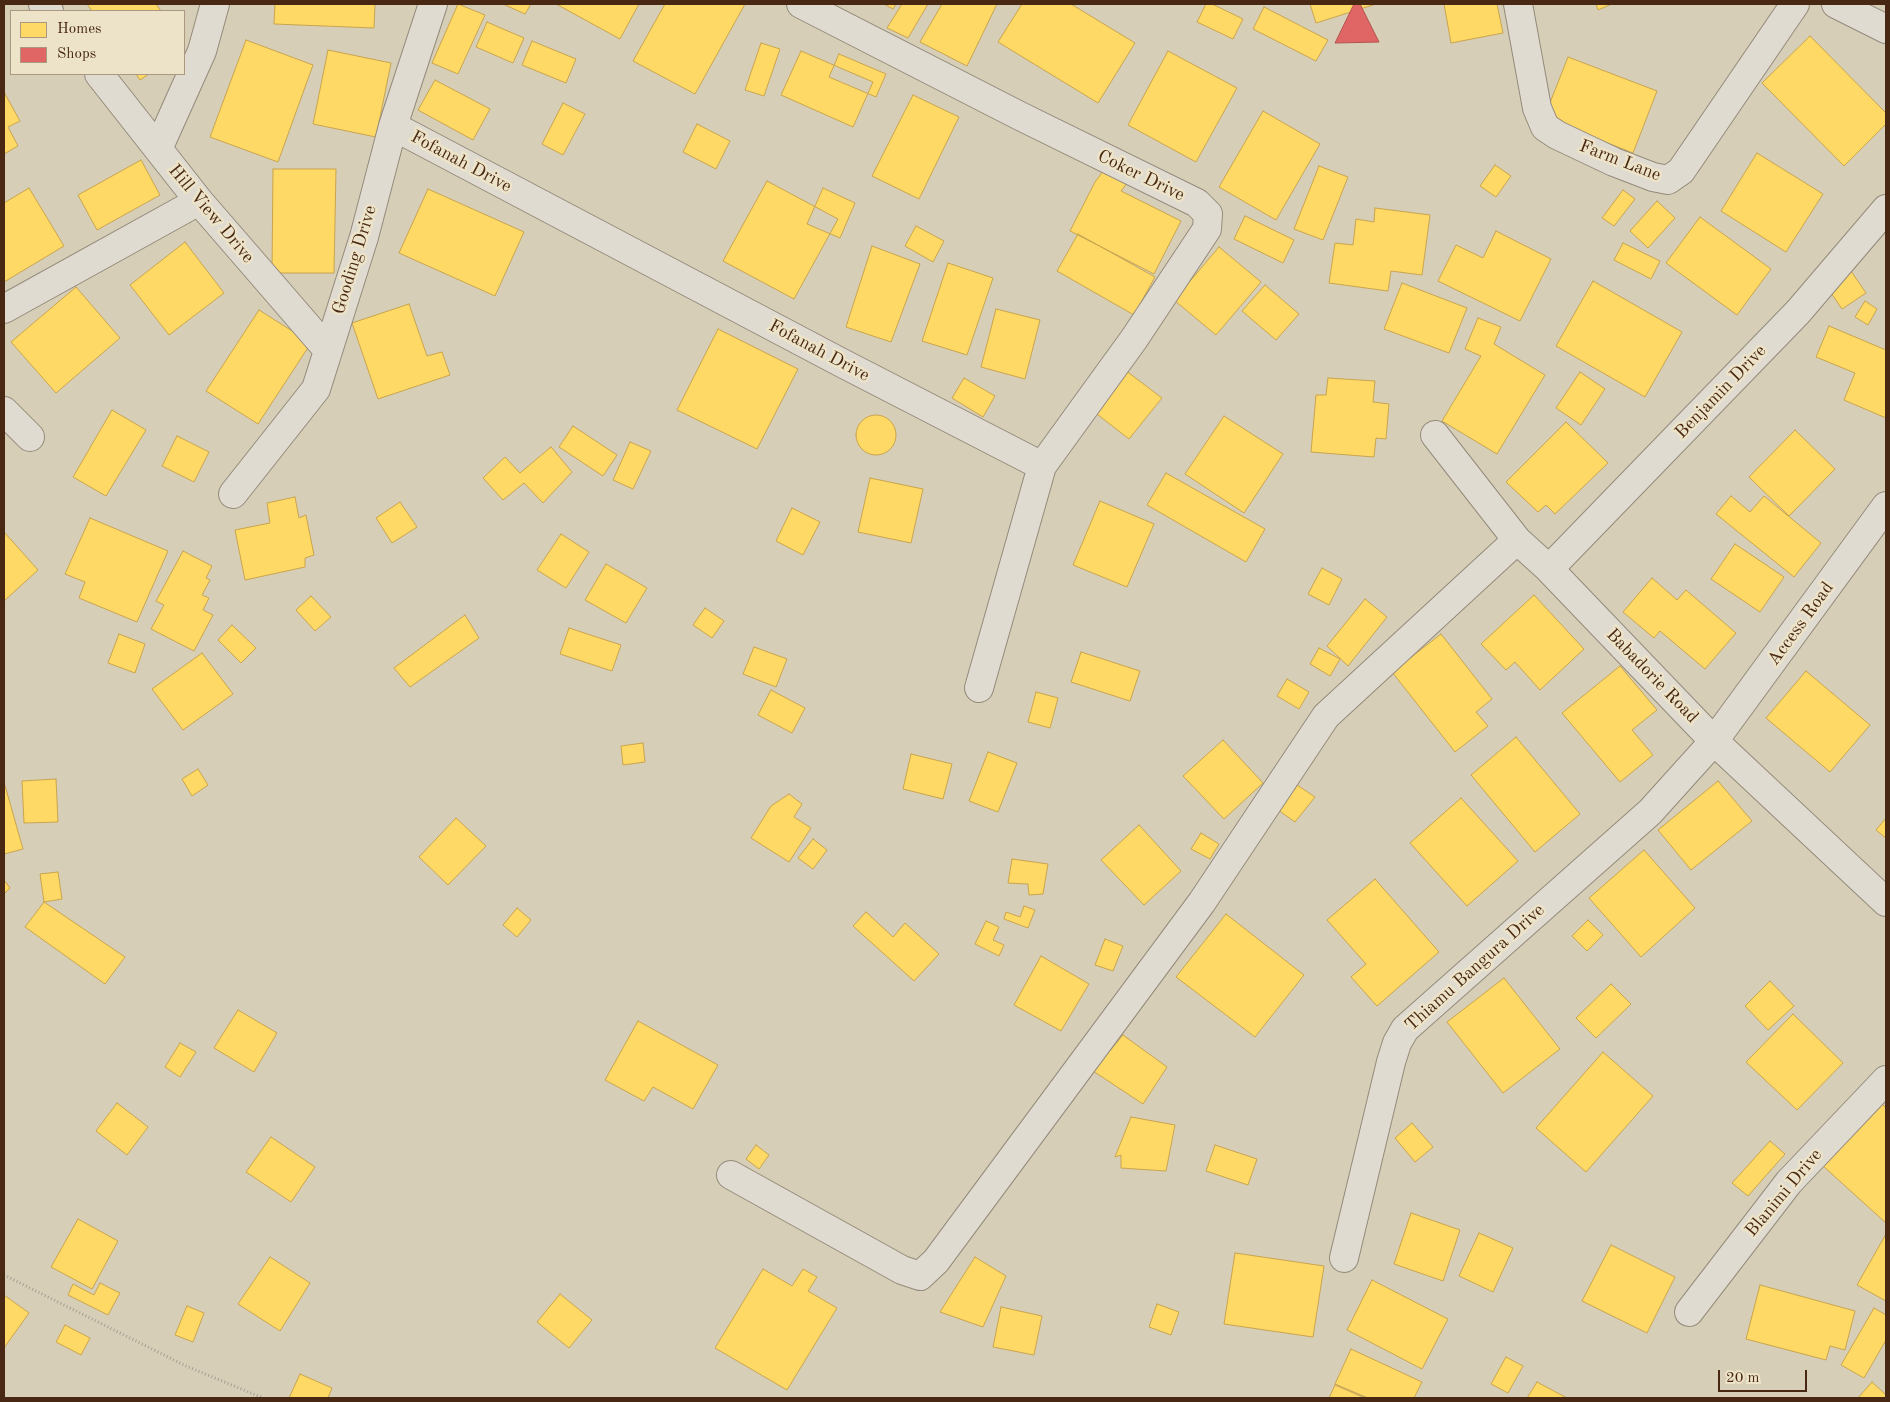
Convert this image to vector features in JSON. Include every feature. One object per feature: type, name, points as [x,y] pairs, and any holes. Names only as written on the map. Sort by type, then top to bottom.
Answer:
[{"type":"street","points":[[158,149],[202,51],[215,4]]},
{"type":"street","name":"Gooding Drive","points":[[233,494],[316,389],[327,349],[364,237],[393,126],[433,4]]},
{"type":"street","name":"Coker Drive","points":[[801,4],[1020,116],[1198,203],[1208,214],[1207,229],[1134,339],[1042,466]]},
{"type":"street","name":"Farm Lane","points":[[1518,4],[1537,108],[1546,127],[1557,135],[1614,162],[1653,177],[1668,180],[1681,171],[1795,4]]},
{"type":"street","points":[[1836,4],[1886,29]]},
{"type":"street","name":"Hill View Drive","points":[[100,75],[199,201],[327,349]]},
{"type":"street","name":"Fofanah Drive","points":[[393,126],[834,359],[1042,466]]},
{"type":"street","points":[[4,309],[199,201]]},
{"type":"street","name":"Benjamin Drive","points":[[1549,569],[1798,312],[1886,209]]},
{"type":"street","points":[[4,411],[30,437]]},
{"type":"street","name":"Babadorie Road","points":[[1435,435],[1517,540],[1549,569],[1714,740],[1886,902]]},
{"type":"street","points":[[979,688],[1042,466]]},
{"type":"street","name":"Access Road","points":[[1714,740],[1886,506]]},
{"type":"street","points":[[731,1175],[902,1270],[920,1276],[936,1261],[1202,902],[1326,716],[1517,540]]},
{"type":"street","name":"Thiamu Bangura Drive","points":[[1344,1258],[1391,1062],[1397,1043],[1405,1029],[1650,812],[1714,740]]},
{"type":"street","name":"Blanimi Drive","points":[[1688,1312],[1789,1182],[1886,1080]]},
{"type":"path","points":[[4,1275],[186,1366],[263,1398]]},
{"type":"building: Homes","points":[[87,4],[156,4],[160,10],[91,10]]},
{"type":"building: Homes","points":[[275,4],[375,4],[374,28],[274,24]]},
{"type":"building: Homes","points":[[458,4],[485,15],[458,74],[432,63]]},
{"type":"building: Homes","points":[[503,4],[531,4],[525,14]]},
{"type":"building: Homes","points":[[556,4],[639,4],[620,39]]},
{"type":"building: Homes","points":[[665,4],[745,4],[695,94],[633,61]]},
{"type":"building: Homes","points":[[884,4],[896,4],[893,9]]},
{"type":"building: Homes","points":[[902,4],[928,4],[908,38],[887,28]]},
{"type":"building: Homes","points":[[942,4],[997,4],[967,66],[920,42]]},
{"type":"building: Homes","points":[[1022,4],[1071,4],[1135,43],[1098,103],[998,42]]},
{"type":"building: Homes","points":[[1206,4],[1212,4],[1243,19],[1233,39],[1197,22]]},
{"type":"building: Homes","points":[[1310,4],[1376,4],[1316,23]]},
{"type":"building: Homes","points":[[1444,4],[1497,4],[1503,33],[1451,43]]},
{"type":"building: Homes","points":[[1596,4],[1612,4],[1598,10]]},
{"type":"building: Homes","points":[[1264,7],[1328,40],[1316,61],[1253,29]]},
{"type":"building: Homes","points":[[487,22],[524,38],[513,63],[476,47]]},
{"type":"building: Homes","points":[[1810,36],[1886,113],[1886,124],[1844,166],[1762,83]]},
{"type":"building: Homes","points":[[246,40],[313,65],[278,162],[210,137]]},
{"type":"building: Homes","points":[[532,41],[576,59],[566,83],[522,65]]},
{"type":"building: Homes","points":[[761,43],[780,49],[764,96],[745,90]]},
{"type":"building: Homes","points":[[328,50],[391,63],[376,137],[313,124]]},
{"type":"building: Homes","points":[[801,51],[873,82],[853,127],[781,95]]},
{"type":"building: Homes","points":[[1168,51],[1237,88],[1196,162],[1128,125]]},
{"type":"building: Homes","points":[[839,54],[886,74],[876,97],[829,77]]},
{"type":"building: Homes","points":[[1568,57],[1657,91],[1633,153],[1544,118]]},
{"type":"building: Homes","points":[[137,75],[148,75],[140,80]]},
{"type":"building: Homes","points":[[435,80],[490,109],[473,140],[418,110]]},
{"type":"building: Homes","points":[[4,92],[20,121],[8,127],[18,146],[4,154]]},
{"type":"building: Homes","points":[[913,95],[959,117],[919,199],[872,176]]},
{"type":"building: Homes","points":[[563,103],[585,114],[563,155],[542,144]]},
{"type":"building: Homes","points":[[1263,111],[1320,144],[1276,220],[1219,187]]},
{"type":"building: Homes","points":[[697,124],[730,141],[716,169],[683,152]]},
{"type":"building: Homes","points":[[1757,153],[1823,194],[1786,252],[1721,211]]},
{"type":"building: Homes","points":[[141,160],[160,195],[97,230],[78,195]]},
{"type":"building: Homes","points":[[1495,165],[1511,176],[1496,197],[1480,186]]},
{"type":"building: Homes","points":[[1107,166],[1131,178],[1121,191],[1181,221],[1154,274],[1070,231],[1095,182]]},
{"type":"building: Homes","points":[[1319,166],[1348,177],[1323,240],[1294,229]]},
{"type":"building: Homes","points":[[273,169],[336,169],[334,273],[272,273]]},
{"type":"building: Homes","points":[[767,181],[838,219],[794,299],[723,261]]},
{"type":"building: Homes","points":[[29,188],[64,246],[4,282],[4,203]]},
{"type":"building: Homes","points":[[823,188],[855,203],[840,238],[807,224]]},
{"type":"building: Homes","points":[[428,189],[524,232],[495,296],[399,253]]},
{"type":"building: Homes","points":[[1623,190],[1635,199],[1614,226],[1602,218]]},
{"type":"building: Homes","points":[[1657,201],[1675,218],[1648,248],[1630,231]]},
{"type":"building: Homes","points":[[1375,208],[1430,215],[1422,275],[1391,271],[1388,291],[1329,283],[1335,243],[1353,245],[1356,219],[1374,222]]},
{"type":"building: Homes","points":[[1245,216],[1294,240],[1283,263],[1234,239]]},
{"type":"building: Homes","points":[[1700,217],[1771,269],[1737,315],[1666,263]]},
{"type":"building: Homes","points":[[916,226],[944,241],[933,262],[905,246]]},
{"type":"building: Homes","points":[[1496,231],[1551,259],[1520,321],[1438,281],[1456,245],[1483,258]]},
{"type":"building: Homes","points":[[1078,234],[1155,277],[1134,315],[1057,271]]},
{"type":"building: Homes","points":[[185,242],[224,293],[169,335],[130,285]]},
{"type":"building: Homes","points":[[1623,243],[1660,261],[1651,279],[1614,260]]},
{"type":"building: Homes","points":[[872,246],[920,264],[891,342],[846,327]]},
{"type":"building: Homes","points":[[1219,247],[1261,282],[1216,335],[1174,300]]},
{"type":"building: Homes","points":[[948,263],[993,278],[967,355],[922,341]]},
{"type":"building: Homes","points":[[1851,271],[1866,293],[1842,309],[1827,287]]},
{"type":"building: Homes","points":[[1593,281],[1682,332],[1645,397],[1556,346]]},
{"type":"building: Homes","points":[[1402,283],[1467,308],[1449,353],[1384,329]]},
{"type":"building: Homes","points":[[1265,285],[1299,314],[1276,340],[1242,311]]},
{"type":"building: Homes","points":[[76,287],[120,338],[56,393],[11,342]]},
{"type":"building: Homes","points":[[1865,301],[1877,309],[1868,325],[1855,317]]},
{"type":"building: Homes","points":[[409,304],[427,356],[442,352],[450,375],[378,399],[352,323]]},
{"type":"building: Homes","points":[[996,309],[1040,320],[1025,379],[981,367]]},
{"type":"building: Homes","points":[[259,310],[311,343],[258,424],[206,391]]},
{"type":"building: Homes","points":[[1478,318],[1501,327],[1494,344],[1545,375],[1497,454],[1442,421],[1481,356],[1465,349]]},
{"type":"building: Homes","points":[[1829,326],[1886,350],[1886,418],[1844,400],[1855,373],[1816,357]]},
{"type":"building: Homes","points":[[718,329],[798,369],[757,449],[677,410]]},
{"type":"building: Homes","points":[[1125,370],[1162,398],[1129,439],[1093,411]]},
{"type":"building: Homes","points":[[1580,372],[1605,389],[1581,425],[1556,408]]},
{"type":"building: Homes","points":[[964,378],[995,396],[983,417],[952,398]]},
{"type":"building: Homes","points":[[1328,378],[1375,381],[1373,402],[1389,404],[1386,439],[1376,438],[1374,457],[1311,452],[1316,395],[1326,395]]},
{"type":"building: Homes","points":[[112,410],[146,430],[106,496],[73,477]]},
{"type":"building: Homes","points":[[876,415],[890,421],[896,435],[890,449],[876,455],[862,449],[856,435],[862,421]]},
{"type":"building: Homes","points":[[1224,416],[1283,454],[1244,513],[1185,474]]},
{"type":"building: Homes","points":[[1566,422],[1608,463],[1555,514],[1546,505],[1538,512],[1506,482]]},
{"type":"building: Homes","points":[[573,426],[617,455],[603,476],[559,447]]},
{"type":"building: Homes","points":[[1795,430],[1835,469],[1789,516],[1749,477]]},
{"type":"building: Homes","points":[[177,436],[209,452],[194,482],[162,466]]},
{"type":"building: Homes","points":[[630,442],[651,451],[633,489],[613,480]]},
{"type":"building: Homes","points":[[551,447],[572,472],[543,503],[524,483],[503,500],[483,478],[505,457],[520,473]]},
{"type":"building: Homes","points":[[1166,473],[1265,529],[1246,562],[1147,505]]},
{"type":"building: Homes","points":[[870,478],[923,489],[911,543],[858,532]]},
{"type":"building: Homes","points":[[1731,496],[1750,512],[1764,496],[1821,543],[1794,577],[1716,514]]},
{"type":"building: Homes","points":[[295,497],[299,518],[306,515],[314,555],[305,558],[305,567],[245,580],[235,530],[270,523],[267,503]]},
{"type":"building: Homes","points":[[1100,501],[1154,524],[1127,587],[1073,565]]},
{"type":"building: Homes","points":[[400,502],[417,527],[392,543],[376,518]]},
{"type":"building: Homes","points":[[792,508],[820,522],[803,555],[776,541]]},
{"type":"building: Homes","points":[[90,518],[168,551],[137,622],[79,598],[85,582],[65,574]]},
{"type":"building: Homes","points":[[4,532],[38,570],[4,601]]},
{"type":"building: Homes","points":[[561,534],[589,552],[566,588],[537,570]]},
{"type":"building: Homes","points":[[1735,544],[1784,577],[1760,612],[1711,579]]},
{"type":"building: Homes","points":[[183,551],[212,566],[206,578],[210,580],[202,595],[209,598],[203,610],[213,615],[194,651],[151,629],[164,605],[156,601]]},
{"type":"building: Homes","points":[[606,564],[647,588],[626,623],[585,600]]},
{"type":"building: Homes","points":[[1322,568],[1342,579],[1329,605],[1308,594]]},
{"type":"building: Homes","points":[[1652,578],[1677,600],[1686,590],[1736,633],[1705,669],[1660,631],[1654,638],[1623,612]]},
{"type":"building: Homes","points":[[1534,595],[1584,649],[1540,690],[1515,662],[1506,670],[1481,644]]},
{"type":"building: Homes","points":[[311,596],[331,617],[315,631],[296,610]]},
{"type":"building: Homes","points":[[1365,599],[1387,617],[1348,666],[1327,646]]},
{"type":"building: Homes","points":[[705,608],[724,621],[712,638],[693,625]]},
{"type":"building: Homes","points":[[465,615],[479,638],[410,687],[394,668]]},
{"type":"building: Homes","points":[[232,625],[256,648],[241,663],[218,640]]},
{"type":"building: Homes","points":[[569,628],[621,645],[612,671],[560,654]]},
{"type":"building: Homes","points":[[119,634],[145,644],[135,673],[108,663]]},
{"type":"building: Homes","points":[[1441,634],[1492,699],[1476,712],[1488,726],[1455,752],[1392,672]]},
{"type":"building: Homes","points":[[754,647],[787,659],[776,687],[743,674]]},
{"type":"building: Homes","points":[[1319,648],[1340,659],[1330,676],[1310,664]]},
{"type":"building: Homes","points":[[1081,652],[1140,671],[1130,701],[1071,682]]},
{"type":"building: Homes","points":[[202,653],[233,694],[183,730],[152,689]]},
{"type":"building: Homes","points":[[1620,666],[1657,710],[1632,730],[1653,755],[1620,782],[1562,713]]},
{"type":"building: Homes","points":[[1806,671],[1870,725],[1830,772],[1766,718]]},
{"type":"building: Homes","points":[[1287,679],[1309,692],[1299,709],[1277,696]]},
{"type":"building: Homes","points":[[771,690],[805,708],[792,733],[758,715]]},
{"type":"building: Homes","points":[[1036,692],[1058,698],[1050,728],[1028,722]]},
{"type":"building: Homes","points":[[1516,737],[1580,814],[1535,852],[1471,775]]},
{"type":"building: Homes","points":[[1223,740],[1263,783],[1224,819],[1183,776]]},
{"type":"building: Homes","points":[[643,743],[645,762],[623,765],[621,746]]},
{"type":"building: Homes","points":[[988,752],[1017,763],[998,812],[969,801]]},
{"type":"building: Homes","points":[[911,754],[952,764],[943,799],[903,789]]},
{"type":"building: Homes","points":[[198,769],[208,785],[192,796],[182,779]]},
{"type":"building: Homes","points":[[56,779],[58,822],[24,823],[22,781]]},
{"type":"building: Homes","points":[[1718,781],[1752,821],[1691,870],[1658,830]]},
{"type":"building: Homes","points":[[4,782],[23,849],[4,854]]},
{"type":"building: Homes","points":[[1297,785],[1315,797],[1295,822],[1278,810]]},
{"type":"building: Homes","points":[[789,794],[802,804],[794,817],[811,828],[789,862],[751,838],[771,806]]},
{"type":"building: Homes","points":[[1461,798],[1518,861],[1467,906],[1410,843]]},
{"type":"building: Homes","points":[[456,818],[486,846],[448,885],[419,857]]},
{"type":"building: Homes","points":[[1886,818],[1886,838],[1876,830]]},
{"type":"building: Homes","points":[[1139,825],[1181,871],[1144,905],[1101,860]]},
{"type":"building: Homes","points":[[1201,833],[1219,844],[1210,859],[1191,849]]},
{"type":"building: Homes","points":[[813,839],[827,850],[813,869],[798,858]]},
{"type":"building: Homes","points":[[1644,850],[1695,908],[1641,957],[1589,898]]},
{"type":"building: Homes","points":[[1012,859],[1048,864],[1043,894],[1029,895],[1028,884],[1008,883]]},
{"type":"building: Homes","points":[[58,872],[62,899],[44,902],[40,874]]},
{"type":"building: Homes","points":[[1375,879],[1439,952],[1377,1006],[1351,977],[1366,964],[1327,920]]},
{"type":"building: Homes","points":[[4,880],[10,888],[4,894]]},
{"type":"building: Homes","points":[[44,902],[125,957],[105,984],[25,927]]},
{"type":"building: Homes","points":[[1024,906],[1035,910],[1028,928],[1004,919],[1006,912],[1020,917]]},
{"type":"building: Homes","points":[[517,908],[531,920],[517,937],[503,925]]},
{"type":"building: Homes","points":[[866,912],[893,937],[905,923],[939,954],[914,981],[853,926]]},
{"type":"building: Homes","points":[[1226,914],[1304,975],[1255,1037],[1176,977]]},
{"type":"building: Homes","points":[[1588,920],[1603,935],[1587,951],[1572,936]]},
{"type":"building: Homes","points":[[986,921],[999,927],[993,940],[1004,945],[999,956],[975,944]]},
{"type":"building: Homes","points":[[1105,939],[1123,946],[1113,971],[1095,965]]},
{"type":"building: Homes","points":[[1041,956],[1089,984],[1061,1031],[1014,1005]]},
{"type":"building: Homes","points":[[1504,978],[1560,1049],[1503,1093],[1447,1022]]},
{"type":"building: Homes","points":[[1770,981],[1794,1006],[1768,1030],[1745,1006]]},
{"type":"building: Homes","points":[[1611,984],[1631,1004],[1596,1038],[1576,1018]]},
{"type":"building: Homes","points":[[238,1010],[277,1033],[254,1072],[214,1048]]},
{"type":"building: Homes","points":[[1793,1014],[1843,1063],[1797,1110],[1746,1062]]},
{"type":"building: Homes","points":[[638,1021],[718,1065],[693,1109],[653,1087],[644,1101],[605,1080]]},
{"type":"building: Homes","points":[[1123,1035],[1167,1067],[1143,1104],[1093,1071]]},
{"type":"building: Homes","points":[[180,1043],[196,1052],[180,1077],[165,1067]]},
{"type":"building: Homes","points":[[1603,1052],[1653,1096],[1586,1172],[1536,1128]]},
{"type":"building: Homes","points":[[1880,1102],[1886,1108],[1886,1223],[1822,1165]]},
{"type":"building: Homes","points":[[117,1103],[148,1127],[127,1155],[96,1131]]},
{"type":"building: Homes","points":[[1131,1117],[1175,1125],[1166,1171],[1121,1168],[1121,1155],[1115,1157]]},
{"type":"building: Homes","points":[[1412,1123],[1433,1147],[1415,1162],[1395,1138]]},
{"type":"building: Homes","points":[[271,1137],[315,1167],[291,1202],[246,1172]]},
{"type":"building: Homes","points":[[1770,1141],[1785,1154],[1748,1196],[1732,1183]]},
{"type":"building: Homes","points":[[756,1145],[769,1155],[759,1169],[746,1159]]},
{"type":"building: Homes","points":[[1215,1145],[1257,1159],[1248,1185],[1206,1171]]},
{"type":"building: Homes","points":[[1411,1213],[1460,1230],[1443,1281],[1394,1264]]},
{"type":"building: Homes","points":[[78,1219],[118,1241],[92,1289],[51,1267]]},
{"type":"building: Homes","points":[[1479,1233],[1513,1248],[1493,1292],[1459,1276]]},
{"type":"building: Homes","points":[[1886,1234],[1886,1301],[1857,1285]]},
{"type":"building: Homes","points":[[1611,1245],[1675,1277],[1647,1333],[1582,1301]]},
{"type":"building: Homes","points":[[1235,1253],[1324,1266],[1313,1337],[1224,1324]]},
{"type":"building: Homes","points":[[270,1257],[310,1283],[280,1331],[238,1304]]},
{"type":"building: Homes","points":[[975,1257],[1006,1276],[983,1327],[940,1312]]},
{"type":"building: Homes","points":[[763,1269],[792,1286],[803,1269],[817,1277],[808,1291],[837,1308],[787,1390],[715,1348]]},
{"type":"building: Homes","points":[[1372,1280],[1448,1319],[1422,1369],[1347,1330]]},
{"type":"building: Homes","points":[[100,1283],[120,1293],[108,1315],[68,1295],[73,1284],[94,1295]]},
{"type":"building: Homes","points":[[1760,1285],[1855,1311],[1845,1350],[1830,1346],[1826,1360],[1746,1339]]},
{"type":"building: Homes","points":[[560,1294],[592,1320],[569,1348],[537,1322]]},
{"type":"building: Homes","points":[[4,1295],[29,1313],[4,1348]]},
{"type":"building: Homes","points":[[1157,1304],[1179,1312],[1171,1335],[1149,1327]]},
{"type":"building: Homes","points":[[187,1306],[204,1313],[193,1342],[175,1335]]},
{"type":"building: Homes","points":[[1001,1307],[1042,1316],[1034,1355],[993,1347]]},
{"type":"building: Homes","points":[[1874,1308],[1886,1315],[1886,1340],[1864,1378],[1841,1365]]},
{"type":"building: Homes","points":[[65,1325],[90,1338],[81,1355],[56,1342]]},
{"type":"building: Homes","points":[[1351,1349],[1422,1382],[1414,1398],[1368,1398],[1335,1384]]},
{"type":"building: Homes","points":[[1506,1357],[1523,1366],[1508,1393],[1491,1384]]},
{"type":"building: Homes","points":[[300,1374],[332,1388],[328,1398],[289,1398]]},
{"type":"building: Homes","points":[[1537,1382],[1567,1398],[1527,1398]]},
{"type":"building: Homes","points":[[1872,1382],[1886,1395],[1886,1398],[1858,1398]]},
{"type":"building: Homes","points":[[1335,1385],[1365,1398],[1329,1398]]},
{"type":"building: Shops","points":[[1354,4],[1360,4],[1379,42],[1335,43]]}]
